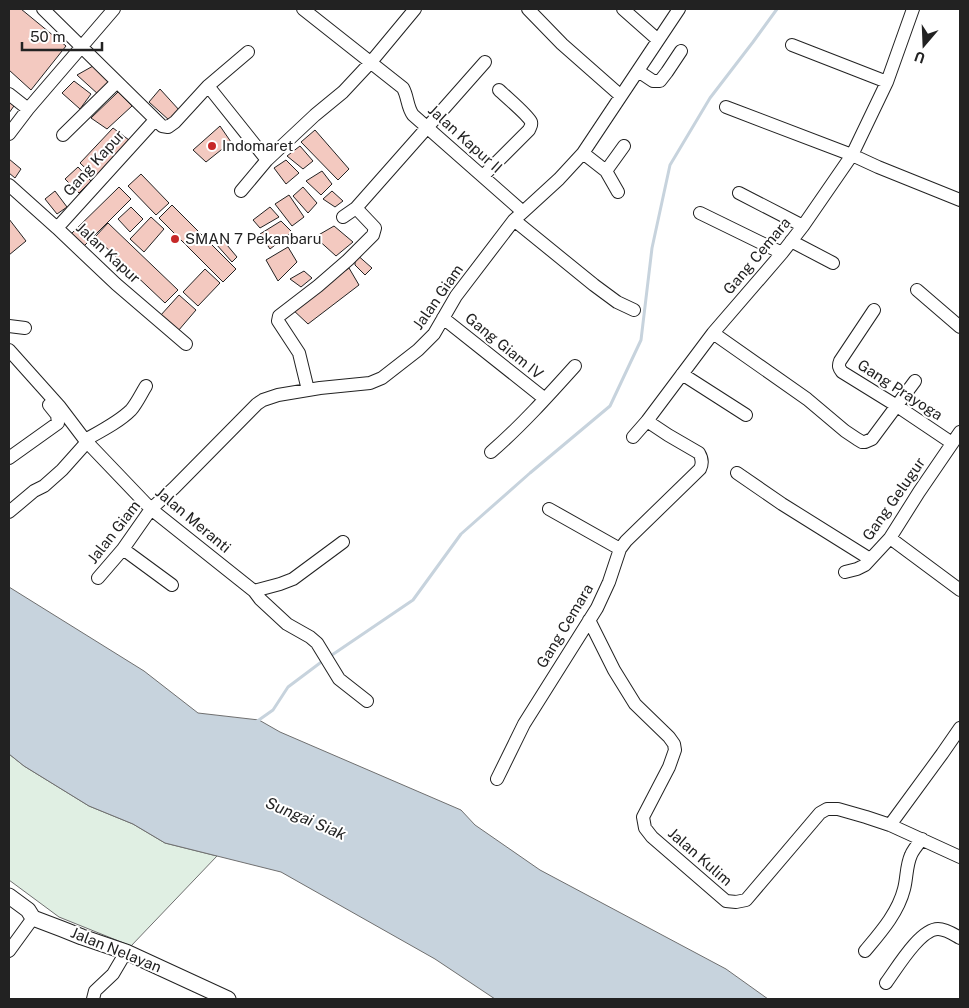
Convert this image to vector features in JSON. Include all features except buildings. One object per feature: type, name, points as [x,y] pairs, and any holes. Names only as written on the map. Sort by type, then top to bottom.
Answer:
[{"type":"main road","name":"Jalan Nelayan","points":[[9,896],[28,910],[33,918],[126,952],[228,999]]},
{"type":"street","points":[[43,9],[162,126],[168,127],[175,122],[208,86],[248,52]]},
{"type":"street","points":[[9,134],[28,109],[114,9]]},
{"type":"street","points":[[241,191],[267,160],[314,115],[343,92],[415,9]]},
{"type":"street","points":[[528,9],[562,44],[621,96]]},
{"type":"street","points":[[624,9],[658,40]]},
{"type":"street","name":"Jalan Giam","points":[[98,578],[123,549],[151,509],[257,404],[270,397],[308,390],[370,383],[382,378],[427,342],[434,334],[456,296],[519,216],[560,179],[583,153],[679,9]]},
{"type":"street","name":"Gang Cemara","points":[[633,437],[713,333],[803,226],[852,155],[887,82],[914,9]]},
{"type":"street","name":"Jalan Kapur II","points":[[312,11],[403,88],[410,112],[483,176],[519,216],[602,290],[617,302],[634,310]]},
{"type":"street","points":[[792,45],[887,82]]},
{"type":"street","points":[[638,71],[653,81],[660,80],[668,72],[681,51]]},
{"type":"street","points":[[343,217],[356,208],[485,62]]},
{"type":"street","points":[[63,135],[118,82]]},
{"type":"street","points":[[208,86],[267,160]]},
{"type":"street","points":[[483,176],[529,130],[531,125],[524,113],[499,90]]},
{"type":"street","points":[[9,94],[28,109]]},
{"type":"street","points":[[726,107],[852,155],[960,200]]},
{"type":"street","name":"Gang Kapur","points":[[57,228],[155,120]]},
{"type":"street","points":[[606,171],[624,146]]},
{"type":"street","points":[[583,153],[606,171],[618,192]]},
{"type":"street","name":"Jalan Kapur","points":[[9,185],[116,284],[186,344]]},
{"type":"street","points":[[739,193],[803,226]]},
{"type":"street","points":[[308,390],[299,353],[278,321],[279,316],[318,286],[373,235],[375,228],[356,208]]},
{"type":"street","points":[[700,213],[782,252]]},
{"type":"street","points":[[791,241],[833,263]]},
{"type":"street","points":[[917,290],[960,327]]},
{"type":"street","name":"Gang Prayoga","points":[[874,310],[840,361],[839,366],[842,372],[952,443]]},
{"type":"street","name":"Gang Giam IV","points":[[443,318],[545,400]]},
{"type":"street","points":[[9,326],[25,328]]},
{"type":"street","points":[[713,333],[808,399],[845,431],[862,442],[868,442],[872,439],[915,381]]},
{"type":"street","name":"Jalan Meranti","points":[[9,350],[60,407],[86,441],[151,509],[254,592],[287,624],[317,643],[338,679],[366,701]]},
{"type":"street","name":"Gang Giam IV","points":[[491,452],[545,400],[575,366]]},
{"type":"street","points":[[9,458],[58,423],[57,415],[40,397],[34,387],[31,374]]},
{"type":"street","points":[[682,374],[746,415]]},
{"type":"street","points":[[9,512],[62,470],[86,441],[129,412],[146,386]]},
{"type":"street","name":"Gang Cemara","points":[[497,778],[524,724],[598,608],[610,582],[620,549],[702,465],[699,453],[647,421]]},
{"type":"street","name":"Gang Gelugur","points":[[844,572],[861,568],[890,538],[960,432]]},
{"type":"street","points":[[737,473],[782,504],[870,559]]},
{"type":"street","points":[[549,509],[620,549]]},
{"type":"street","points":[[890,538],[960,590]]},
{"type":"street","points":[[254,592],[293,579],[343,542]]},
{"type":"street","points":[[123,549],[172,585]]},
{"type":"street","name":"Jalan Kulim","points":[[589,620],[614,670],[635,704],[674,744],[675,750],[669,767],[644,817],[645,828],[652,837],[726,901],[746,900],[820,813],[827,809],[838,809],[890,825],[960,857]]},
{"type":"street","points":[[890,825],[960,728]]},
{"type":"street","points":[[865,951],[897,907],[904,890],[911,855],[922,839]]},
{"type":"street","points":[[9,951],[33,918]]},
{"type":"street","points":[[886,983],[913,945],[928,931],[938,929],[947,931],[960,938]]},
{"type":"street","points":[[93,999],[96,991],[113,974],[126,952]]},
{"type":"green space","points":[[9,754],[24,766],[89,806],[133,824],[165,843],[217,856],[131,946],[59,917],[9,880]]},
{"type":"water","name":"Sungai Siak","points":[[9,587],[144,671],[198,713],[259,720],[280,732],[461,810],[475,825],[540,870],[726,969],[768,999],[495,999],[435,959],[281,872],[165,843],[133,824],[89,806],[24,766],[9,754]]},
{"type":"waterway","points":[[329,657],[413,600],[461,534],[610,406],[641,340],[652,248],[670,165],[710,98],[777,9]]},
{"type":"waterway","points":[[256,722],[273,710],[288,687],[324,660]]},
{"type":"place","name":"Indomaret","points":[[212,146]]},
{"type":"place","name":"SMAN 7 Pekanbaru","points":[[175,239]]}]
